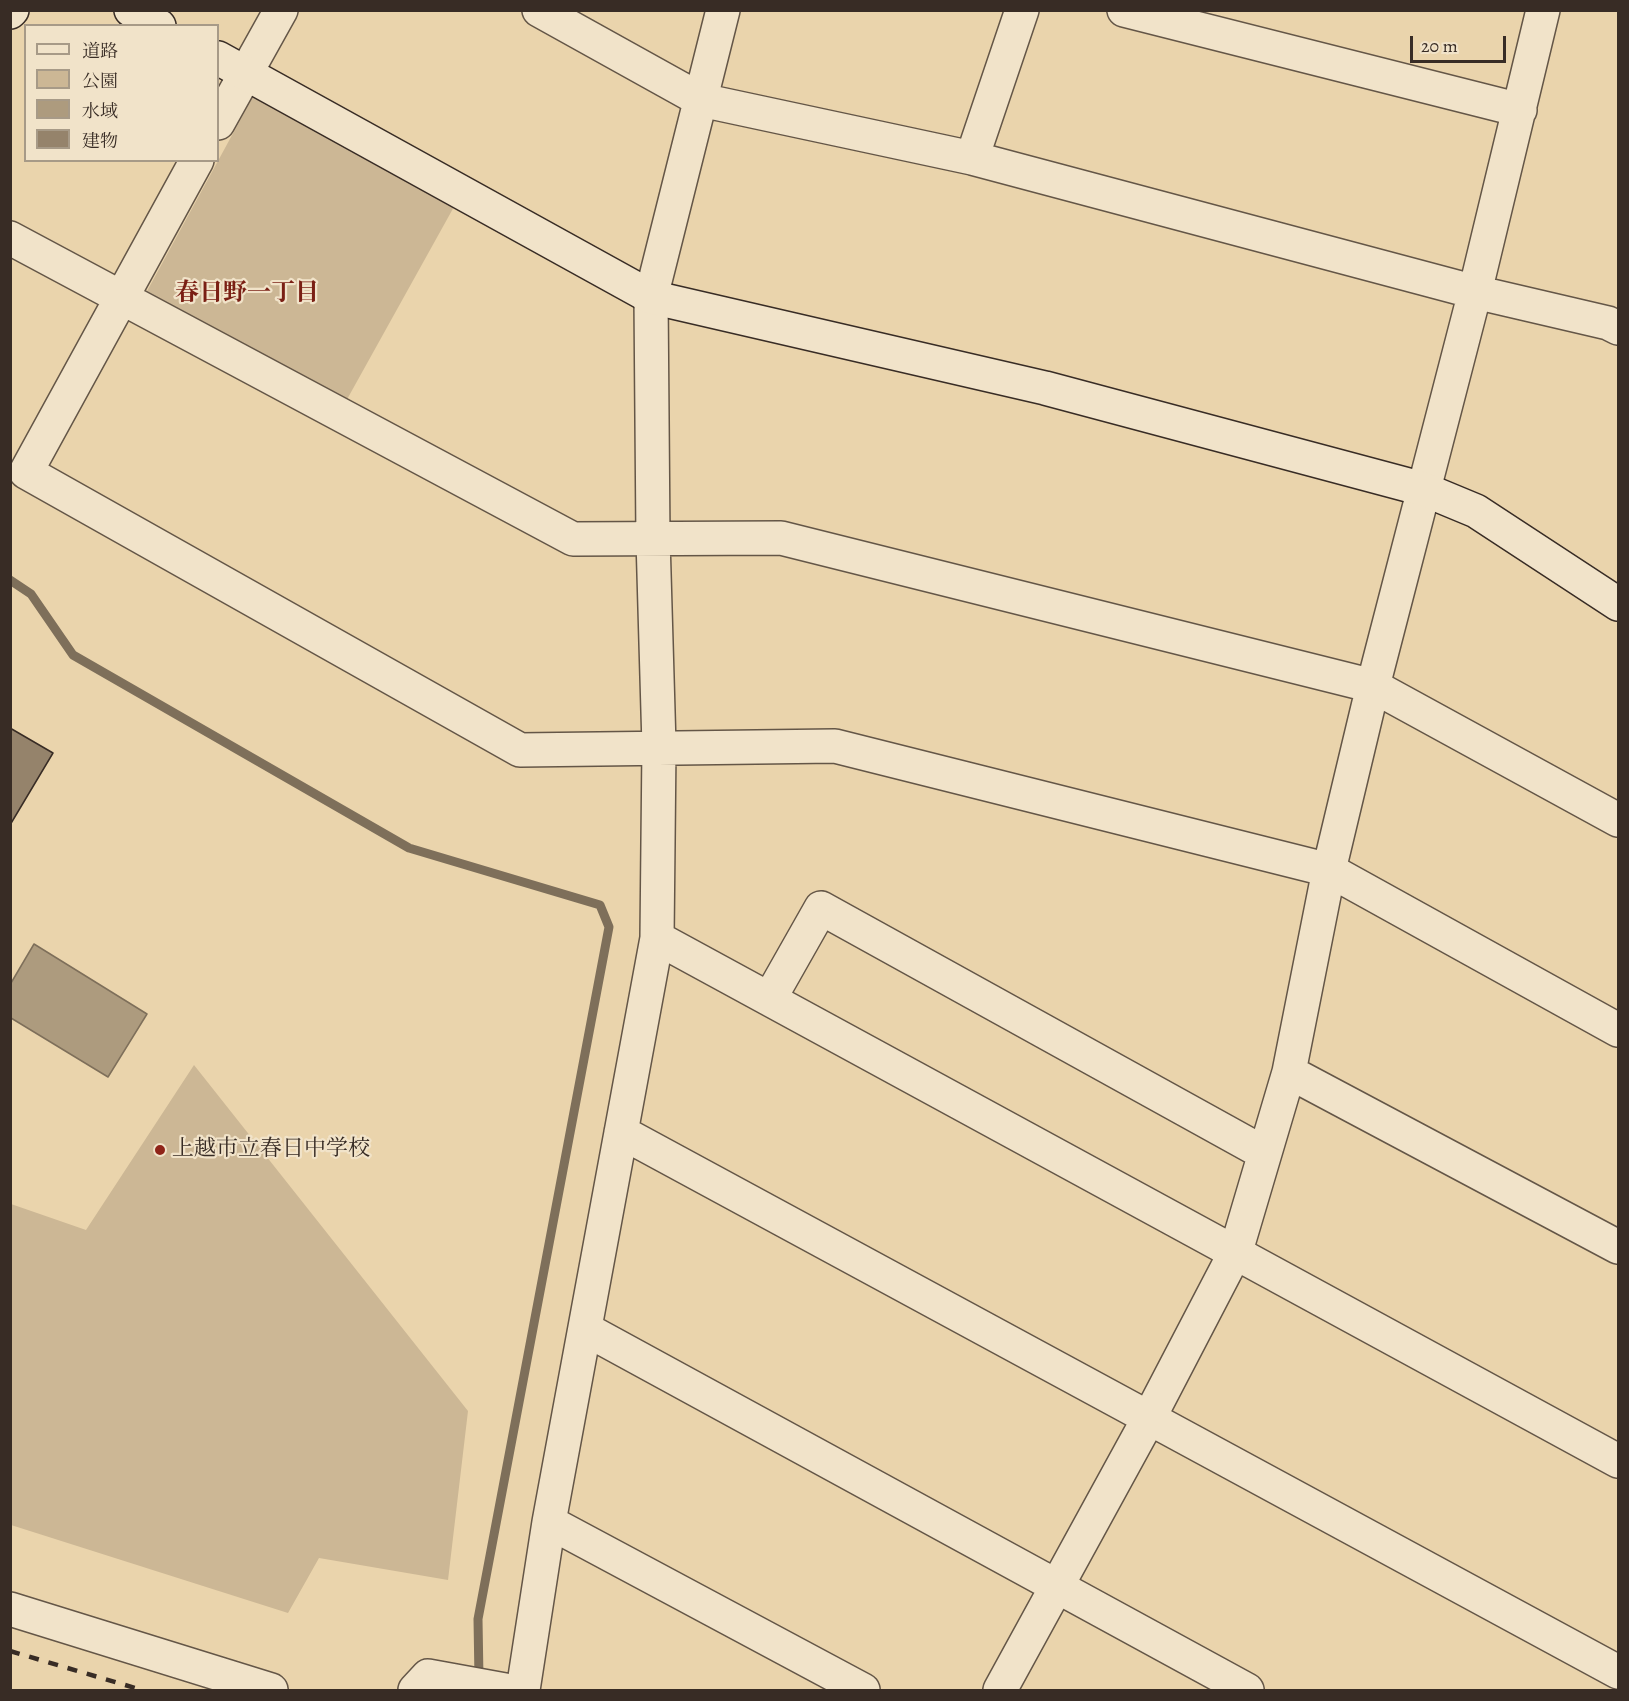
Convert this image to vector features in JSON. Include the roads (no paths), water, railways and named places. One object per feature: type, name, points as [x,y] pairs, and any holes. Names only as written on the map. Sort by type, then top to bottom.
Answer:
[{"type":"street","points":[[131,10],[156,24]]},
{"type":"street","points":[[219,119],[231,65],[281,10]]},
{"type":"street","points":[[539,10],[700,100],[972,158],[1475,292],[1608,323],[1618,328]]},
{"type":"street","points":[[523,1690],[549,1522],[587,1330],[657,938],[659,746],[653,539],[651,297],[723,10]]},
{"type":"street","points":[[972,158],[1022,10]]},
{"type":"street","points":[[1124,10],[1520,110]]},
{"type":"street","points":[[1000,1690],[1059,1587],[1236,1251],[1288,1072],[1329,870],[1373,686],[1475,292],[1543,10]]},
{"type":"street","points":[[231,65],[651,297],[1046,388],[1423,489],[1476,511],[1618,604]]},
{"type":"street","points":[[196,162],[26,472],[520,750],[659,746],[835,746],[1329,870],[1618,1030]]},
{"type":"street","points":[[10,238],[122,300],[573,539],[781,538],[1373,686],[1618,820]]},
{"type":"street","points":[[770,998],[820,908],[1264,1153]]},
{"type":"street","points":[[657,938],[1236,1251],[1618,1461]]},
{"type":"street","points":[[1288,1072],[1618,1247]]},
{"type":"street","points":[[621,1132],[1618,1672]]},
{"type":"street","points":[[587,1330],[1059,1587],[1210,1682],[1247,1690]]},
{"type":"street","points":[[549,1522],[863,1690]]},
{"type":"street","points":[[10,1609],[271,1690]]},
{"type":"street","points":[[416,1690],[428,1676],[505,1690]]},
{"type":"water","points":[[34,944],[147,1014],[108,1077],[11,1018],[11,983]]},
{"type":"waterway","points":[[10,580],[31,594],[73,655],[409,848],[600,905],[609,927],[478,1619],[479,1679]]},
{"type":"railway","points":[[10,1651],[142,1690]]},
{"type":"place","name":"上越市立春日中学校","points":[[160,1150]]},
{"type":"district","name":"春日野一丁目","points":[[247,294]]}]
